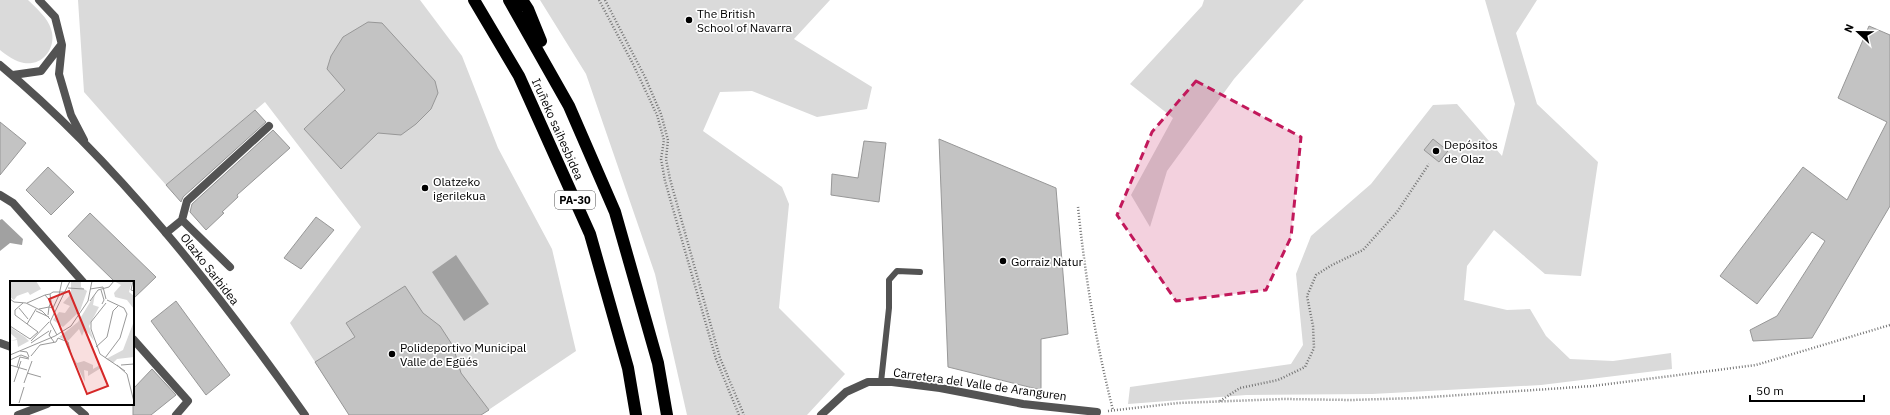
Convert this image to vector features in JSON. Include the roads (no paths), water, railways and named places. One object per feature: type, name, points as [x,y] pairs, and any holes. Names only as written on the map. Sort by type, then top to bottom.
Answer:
[{"type":"highway","name":"Iruñeko saihesbidea","points":[[474,0],[519,76],[590,234],[628,368],[636,415]]},
{"type":"highway","name":"Iruñeko saihesbidea","points":[[509,0],[569,106],[615,212],[659,372],[667,415]]},
{"type":"highway","points":[[522,0],[528,9],[569,106]]},
{"type":"highway","points":[[659,372],[671,415]]},
{"type":"street","name":"Olazko Sarbidea","points":[[39,0],[55,17],[62,45],[59,74],[71,115],[87,146]]},
{"type":"street","points":[[13,75],[41,71],[62,45]]},
{"type":"street","name":"Olazko Sarbidea","points":[[0,65],[13,75],[87,146],[166,233],[271,368],[305,415]]},
{"type":"street","points":[[166,233],[182,220],[187,201],[269,126]]},
{"type":"street","points":[[0,195],[13,204],[82,281]]},
{"type":"street","points":[[182,220],[230,267]]},
{"type":"street","points":[[134,340],[188,401],[176,415]]},
{"type":"street","points":[[0,344],[10,347]]},
{"type":"street","name":"Carretera del Valle de Aranguren","points":[[822,415],[846,392],[868,382],[940,388],[1023,404],[1098,412]]},
{"type":"street","points":[[18,415],[44,405]]},
{"type":"street","points":[[73,405],[86,415]]},
{"type":"lane","points":[[881,382],[889,308],[889,280],[896,271],[920,272]]},
{"type":"place","name":"The British School of Navarra","points":[[689,20]]},
{"type":"place","name":"Depósitos de Olaz","points":[[1436,151]]},
{"type":"place","name":"Olatzeko igerilekua","points":[[425,188]]},
{"type":"place","name":"Gorraiz Natur","points":[[1003,261]]},
{"type":"place","name":"Polideportivo Municipal Valle de Egüés","points":[[392,354]]}]
